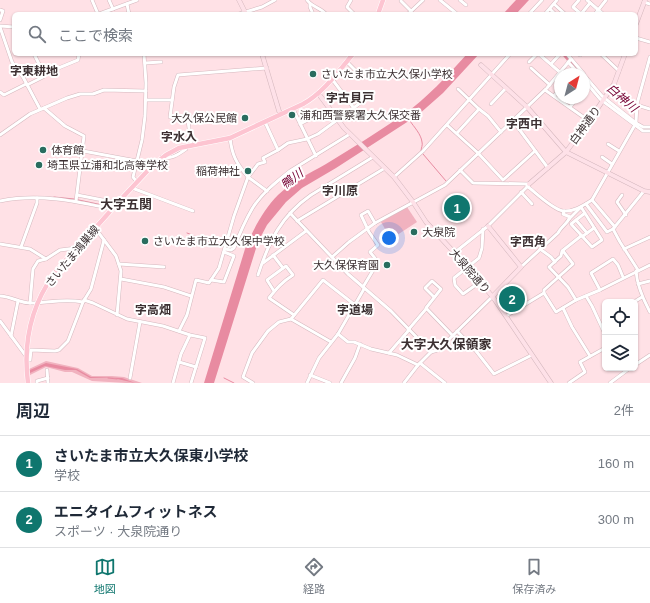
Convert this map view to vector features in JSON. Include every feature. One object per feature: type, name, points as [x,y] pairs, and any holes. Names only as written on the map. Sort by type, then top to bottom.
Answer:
[{"type":"main road","points":[[379,12],[383,0]]},
{"type":"main road","name":"さいたま鴻巣線","points":[[28,383],[26,358],[30,324],[45,288],[55,272],[153,165],[162,157],[173,151],[189,146],[230,138],[308,101],[318,93],[347,62],[350,56]]},
{"type":"street","points":[[92,0],[98,12]]},
{"type":"street","points":[[109,0],[113,9]]},
{"type":"street","points":[[105,12],[137,0]]},
{"type":"street","points":[[239,0],[244,12]]},
{"type":"street","points":[[249,12],[275,0]]},
{"type":"street","points":[[351,0],[347,7],[352,12]]},
{"type":"street","points":[[400,1],[412,10],[423,0]]},
{"type":"street","points":[[440,0],[444,1],[455,12]]},
{"type":"street","points":[[460,0],[466,5]]},
{"type":"street","points":[[531,12],[542,0]]},
{"type":"street","points":[[547,12],[558,0]]},
{"type":"street","points":[[579,0],[573,7],[579,12]]},
{"type":"street","points":[[587,0],[600,12]]},
{"type":"street","points":[[598,10],[606,0]]},
{"type":"street","points":[[308,1],[313,12]]},
{"type":"street","points":[[308,1],[324,12]]},
{"type":"street","points":[[638,18],[644,1],[650,4]]},
{"type":"street","points":[[583,12],[590,3]]},
{"type":"street","points":[[127,4],[129,12]]},
{"type":"street","points":[[554,4],[563,12]]},
{"type":"street","points":[[550,9],[553,12]]},
{"type":"street","points":[[0,10],[3,12],[0,20]]},
{"type":"street","points":[[12,27],[0,27],[2,39],[12,62],[42,108],[64,126],[84,135],[76,201]]},
{"type":"street","points":[[638,39],[650,42]]},
{"type":"street","points":[[35,56],[44,74]]},
{"type":"street","points":[[0,92],[4,95],[43,77],[44,74],[78,60],[79,56]]},
{"type":"street","points":[[137,182],[133,178],[142,140],[146,100],[144,56]]},
{"type":"street","points":[[263,56],[281,114]]},
{"type":"street","points":[[394,177],[423,151],[508,56]]},
{"type":"street","points":[[529,62],[536,56]]},
{"type":"street","points":[[541,56],[555,68]]},
{"type":"street","points":[[551,64],[558,56]]},
{"type":"street","points":[[568,56],[575,68]]},
{"type":"street","points":[[603,56],[619,71]]},
{"type":"street","name":"白神通り","points":[[528,185],[566,152],[614,84],[624,56]]},
{"type":"street","points":[[404,383],[431,352],[438,350],[453,336],[520,267],[558,233],[581,207],[592,200],[635,124],[636,105],[650,57]]},
{"type":"street","points":[[564,68],[570,60]]},
{"type":"street","points":[[570,60],[578,68]]},
{"type":"street","points":[[145,63],[161,62]]},
{"type":"street","points":[[347,62],[357,72]]},
{"type":"street","points":[[480,65],[527,107],[566,152],[644,191],[650,192]]},
{"type":"street","points":[[189,146],[188,120],[170,117],[174,87],[178,75],[267,68]]},
{"type":"street","points":[[531,68],[550,85]]},
{"type":"street","points":[[645,76],[650,78]]},
{"type":"street","points":[[332,78],[353,107]]},
{"type":"street","points":[[332,257],[349,242],[375,224],[445,184],[546,90],[554,81]]},
{"type":"street","points":[[590,82],[604,100]]},
{"type":"street","points":[[590,86],[604,100],[643,131],[650,131]]},
{"type":"street","points":[[491,104],[506,88]]},
{"type":"street","points":[[458,89],[488,116],[501,132]]},
{"type":"street","points":[[0,130],[1,134],[30,114],[80,94],[93,94],[104,90],[146,91]]},
{"type":"street","points":[[546,90],[554,96]]},
{"type":"street","name":"大泉院通り","points":[[318,93],[351,136],[394,177],[426,222],[468,267],[506,316],[551,383]]},
{"type":"street","points":[[146,100],[172,100]]},
{"type":"street","points":[[179,331],[187,315],[196,280],[209,283],[219,268],[234,216],[248,177],[258,164],[265,162],[263,158],[288,143],[307,139],[318,134],[363,100]]},
{"type":"street","points":[[566,104],[589,120]]},
{"type":"street","points":[[636,105],[650,109]]},
{"type":"street","points":[[293,109],[316,156]]},
{"type":"street","points":[[457,133],[479,109]]},
{"type":"street","points":[[300,124],[310,119]]},
{"type":"street","points":[[513,121],[548,168]]},
{"type":"street","points":[[265,122],[278,150]]},
{"type":"street","points":[[635,124],[643,127],[650,127]]},
{"type":"street","points":[[447,125],[478,153],[504,180],[535,151]]},
{"type":"street","points":[[225,250],[234,248],[242,227],[253,208],[267,191],[290,171],[351,136]]},
{"type":"street","points":[[230,138],[234,157],[240,167],[248,177],[267,191]]},
{"type":"street","points":[[608,144],[619,151]]},
{"type":"street","points":[[83,151],[153,165]]},
{"type":"street","points":[[258,275],[271,241],[290,213],[301,202],[371,155]]},
{"type":"street","points":[[602,156],[612,164]]},
{"type":"street","points":[[298,222],[385,168]]},
{"type":"street","points":[[460,170],[473,183],[528,185],[546,202],[564,211],[581,207]]},
{"type":"street","points":[[454,253],[488,226],[528,185]]},
{"type":"street","points":[[132,188],[193,211]]},
{"type":"street","points":[[586,204],[607,232],[614,228],[644,191]]},
{"type":"street","points":[[521,192],[532,204]]},
{"type":"street","points":[[0,201],[37,198],[76,201],[114,207],[113,202],[77,195]]},
{"type":"street","points":[[622,195],[617,202],[626,214]]},
{"type":"street","points":[[21,247],[37,203],[37,198]]},
{"type":"street","points":[[592,200],[614,228],[637,271],[638,284],[642,298],[650,312]]},
{"type":"street","points":[[581,207],[602,240],[592,247],[580,236],[571,224],[584,213]]},
{"type":"street","points":[[307,383],[319,358],[338,334],[378,262],[370,252],[378,245],[361,215],[368,210],[375,224]]},
{"type":"street","points":[[564,211],[563,214],[570,217],[569,220]]},
{"type":"street","points":[[290,213],[332,257],[364,288],[391,311],[431,352]]},
{"type":"street","points":[[576,220],[586,233]]},
{"type":"street","points":[[488,226],[520,267]]},
{"type":"street","points":[[95,228],[114,252],[121,271],[117,315]]},
{"type":"street","points":[[576,300],[559,277],[549,267],[561,256],[563,251],[580,236],[594,228]]},
{"type":"street","points":[[480,282],[464,294],[455,285],[454,278],[476,261],[480,256],[484,229]]},
{"type":"street","points":[[262,264],[306,231]]},
{"type":"street","points":[[624,249],[650,237]]},
{"type":"street","points":[[0,321],[26,358],[30,360],[31,350],[51,352],[59,350],[68,340],[84,301],[91,289],[104,240]]},
{"type":"street","points":[[0,244],[30,249],[46,259]]},
{"type":"street","points":[[30,303],[33,269],[38,261],[46,259],[60,250],[77,248]]},
{"type":"street","points":[[540,249],[555,262]]},
{"type":"street","points":[[211,280],[224,282],[234,256],[225,250]]},
{"type":"street","points":[[506,316],[544,293],[544,290],[573,264],[563,251]]},
{"type":"street","points":[[273,255],[283,268]]},
{"type":"street","points":[[600,290],[591,273],[613,259],[618,265],[623,277]]},
{"type":"street","points":[[119,264],[164,267]]},
{"type":"street","points":[[544,293],[556,312],[576,300],[600,290],[623,277],[650,265]]},
{"type":"street","points":[[274,291],[267,280],[286,266],[293,275],[281,283],[269,298],[294,315]]},
{"type":"street","points":[[121,279],[164,287],[192,296]]},
{"type":"street","points":[[253,383],[243,377],[252,353],[273,327],[279,322],[291,319],[323,280],[354,305]]},
{"type":"street","points":[[389,354],[426,309],[426,306],[441,290],[432,281],[425,288],[434,297]]},
{"type":"street","points":[[638,284],[650,281]]},
{"type":"street","points":[[0,296],[30,303],[69,300],[84,301],[103,307],[127,320],[164,326],[190,335],[205,338],[191,383]]},
{"type":"street","points":[[586,296],[602,323]]},
{"type":"street","points":[[638,300],[642,298]]},
{"type":"street","points":[[11,336],[18,301]]},
{"type":"street","points":[[563,308],[572,328],[590,356]]},
{"type":"street","points":[[426,309],[453,336]]},
{"type":"street","points":[[291,319],[331,342]]},
{"type":"street","points":[[130,378],[140,322]]},
{"type":"street","points":[[457,331],[476,351],[494,374],[532,355]]},
{"type":"street","points":[[338,334],[348,342],[354,342],[419,364],[445,383]]},
{"type":"street","points":[[173,383],[179,362],[190,335]]},
{"type":"street","points":[[341,383],[355,358],[360,344]]},
{"type":"street","points":[[569,383],[585,372],[580,362],[602,350]]},
{"type":"street","points":[[638,363],[650,355]]},
{"type":"street","points":[[179,362],[196,367]]},
{"type":"street","points":[[47,370],[48,383]]},
{"type":"street","points":[[610,383],[626,371]]},
{"type":"street","points":[[310,375],[328,383]]},
{"type":"street","points":[[37,383],[37,381],[48,378]]},
{"type":"shaded area","points":[[516,0],[529,0],[518,12],[505,12]]},
{"type":"shaded area","points":[[465,56],[477,56],[443,93],[418,115],[302,188],[286,202],[267,225],[258,242],[214,383],[204,383],[245,249],[259,220],[268,207],[283,190],[394,121],[412,108]]},
{"type":"shaded area","points":[[407,207],[417,222],[391,239],[381,222]]},
{"type":"shaded area","points":[[46,361],[78,368],[92,376],[124,377],[142,383],[92,381],[72,372],[65,372],[46,367],[30,375],[29,369]]},
{"type":"shaded area","points":[[46,363],[77,369],[91,377],[122,378],[135,383],[113,378],[90,378],[76,370],[65,370],[45,366],[30,373],[30,370]]},
{"type":"waterway","name":"白神川","points":[[567,56],[577,68]]},
{"type":"waterway","name":"白神川","points":[[590,84],[611,106]]},
{"type":"waterway","points":[[410,121],[419,133],[422,144],[421,151]]},
{"type":"waterway","name":"白神川","points":[[636,125],[644,129],[650,129]]},
{"type":"waterway","points":[[423,154],[446,181]]},
{"type":"waterway","points":[[54,197],[74,199],[112,207]]},
{"type":"waterway","points":[[116,207],[121,208]]},
{"type":"waterway","points":[[187,233],[218,245]]},
{"type":"waterway","points":[[108,378],[117,379]]},
{"type":"waterway","points":[[224,378],[234,383]]},
{"type":"place","name":"さいたま市立大久保小学校","points":[[313,74]]},
{"type":"place","name":"浦和西警察署大久保交番","points":[[292,115]]},
{"type":"place","name":"大久保公民館","points":[[245,118]]},
{"type":"place","name":"体育館","points":[[43,150]]},
{"type":"place","name":"埼玉県立浦和北高等学校","points":[[39,165]]},
{"type":"place","name":"稲荷神社","points":[[248,171]]},
{"type":"place","name":"さいたま市立大久保東小学校","points":[[457,208]]},
{"type":"place","name":"大泉院","points":[[414,232]]},
{"type":"place","name":"さいたま市立大久保中学校","points":[[145,241]]},
{"type":"place","name":"大久保保育園","points":[[387,265]]},
{"type":"place","name":"エニタイムフィットネス","points":[[512,299]]},
{"type":"district","name":"字東耕地","points":[[34,71]]},
{"type":"district","name":"字古貝戸","points":[[350,98]]},
{"type":"district","name":"字西中","points":[[524,124]]},
{"type":"district","name":"字水入","points":[[179,137]]},
{"type":"district","name":"字川原","points":[[340,191]]},
{"type":"district","name":"大字五関","points":[[126,204]]},
{"type":"district","name":"字西角","points":[[528,242]]},
{"type":"district","name":"字高畑","points":[[153,310]]},
{"type":"district","name":"字道場","points":[[355,310]]},
{"type":"district","name":"大字大久保領家","points":[[446,344]]},
{"type":"water label","name":"鴨川","points":[[292,179]]}]
